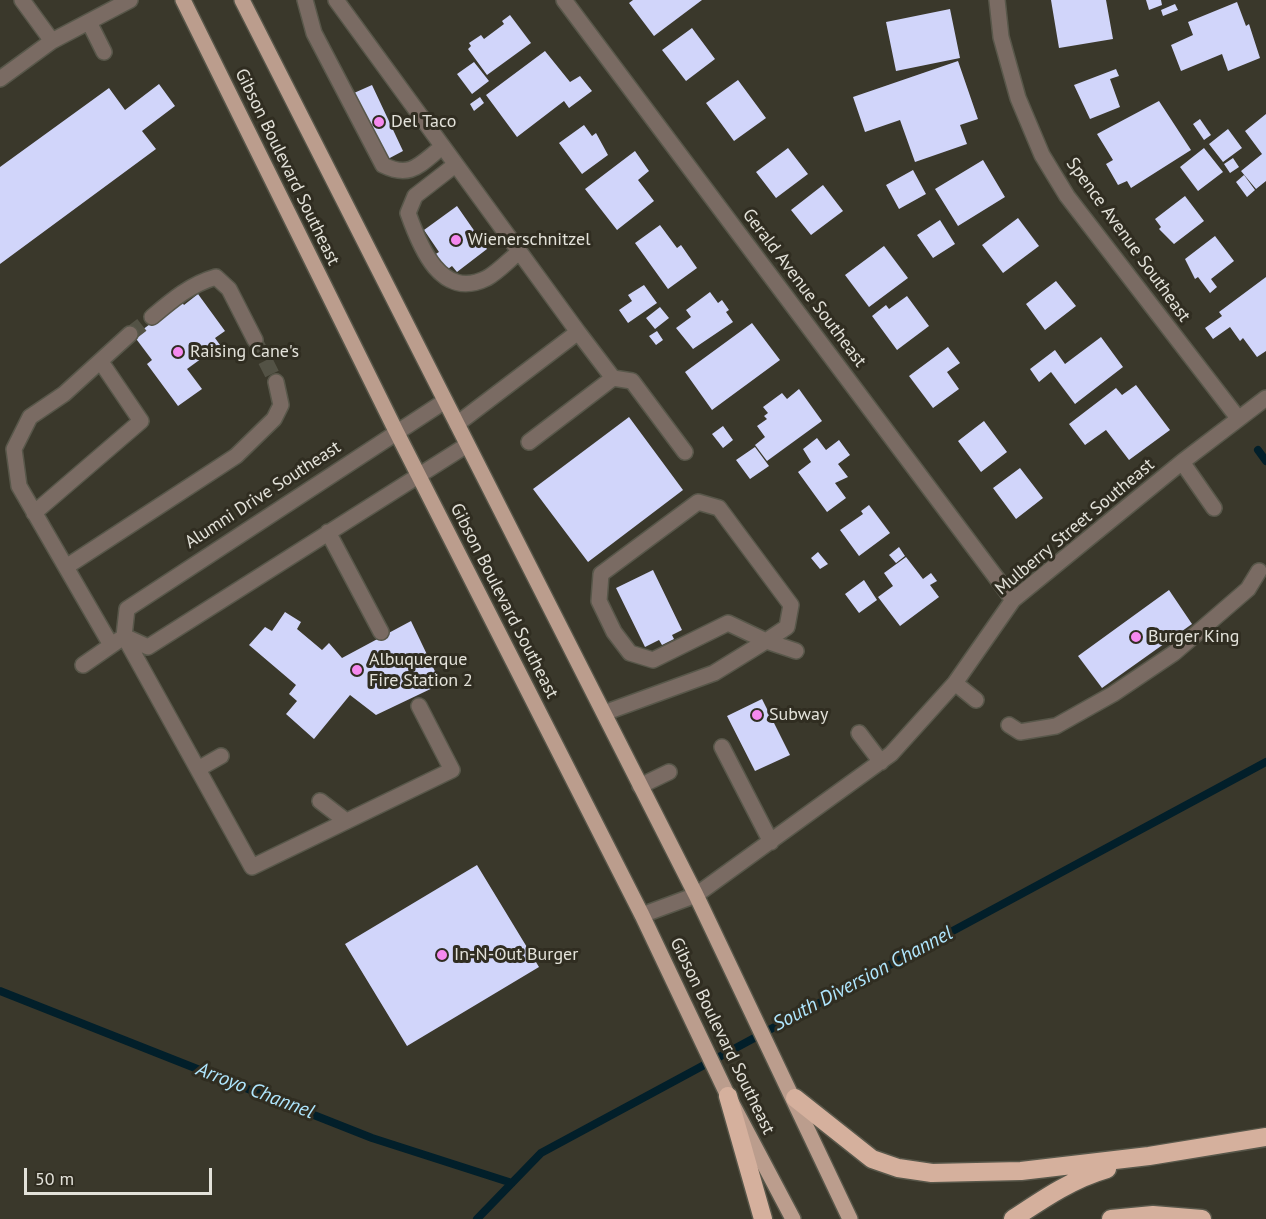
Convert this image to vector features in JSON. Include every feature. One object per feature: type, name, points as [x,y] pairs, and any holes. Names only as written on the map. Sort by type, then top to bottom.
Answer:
[{"type":"highway","points":[[728,1096],[763,1219]]},
{"type":"highway","points":[[795,1098],[872,1159],[898,1167],[932,1173],[1022,1171],[1149,1156],[1266,1137]]},
{"type":"highway","points":[[1013,1219],[1088,1174],[1149,1156]]},
{"type":"highway","points":[[1111,1219],[1153,1215],[1202,1219]]},
{"type":"main road","name":"Gibson Boulevard Southeast","points":[[183,0],[396,431],[642,915],[728,1096],[793,1219]]},
{"type":"main road","name":"Gibson Boulevard Southeast","points":[[242,0],[696,895],[795,1098],[850,1219]]},
{"type":"street","points":[[22,0],[52,41]]},
{"type":"street","points":[[2,74],[52,41],[130,0]]},
{"type":"street","points":[[305,0],[314,33],[382,165],[396,171],[412,171],[442,147]]},
{"type":"street","points":[[336,0],[613,378],[632,381],[685,452]]},
{"type":"street","name":"Gerald Avenue Southeast","points":[[564,0],[1014,600]]},
{"type":"street","name":"Spence Avenue Southeast","points":[[997,0],[1001,37],[1018,98],[1042,154],[1074,206],[1238,418]]},
{"type":"street","points":[[89,22],[104,52]]},
{"type":"street","points":[[455,165],[415,196],[408,213],[418,242],[437,273],[458,284],[470,284],[488,277],[519,252]]},
{"type":"street","points":[[152,317],[173,299],[201,282],[216,277],[229,289],[255,340]]},
{"type":"street","points":[[457,424],[578,332]]},
{"type":"street","points":[[129,334],[64,394],[30,417],[14,449],[19,486],[66,567],[118,641],[198,769],[252,867],[452,770],[419,706]]},
{"type":"street","points":[[34,513],[141,420],[101,362]]},
{"type":"street","points":[[529,442],[613,378]]},
{"type":"street","points":[[66,567],[236,456],[274,419],[281,405],[276,382]]},
{"type":"street","name":"Mulberry Street Southeast","points":[[642,915],[696,895],[891,754],[955,682],[1014,600],[1182,462],[1266,398]]},
{"type":"street","name":"Alumni Drive Southeast","points":[[118,641],[126,609],[445,401]]},
{"type":"street","points":[[84,665],[118,641],[148,647],[467,445]]},
{"type":"street","points":[[1182,462],[1214,508]]},
{"type":"street","points":[[604,714],[714,673],[766,641],[787,627],[790,605],[719,508],[698,502],[601,574],[600,601],[614,632],[630,653],[653,660],[728,623],[766,641],[796,651]]},
{"type":"street","points":[[328,532],[381,632]]},
{"type":"street","points":[[1009,725],[1020,732],[1056,726],[1113,694],[1174,652],[1248,589],[1259,571]]},
{"type":"street","points":[[955,682],[976,700]]},
{"type":"street","points":[[859,733],[881,762]]},
{"type":"street","points":[[722,747],[771,842]]},
{"type":"street","points":[[198,769],[221,756]]},
{"type":"street","points":[[640,786],[669,772]]},
{"type":"street","points":[[320,801],[346,821]]},
{"type":"building","points":[[633,0],[702,0],[654,36],[629,3]]},
{"type":"building","points":[[1051,0],[1106,0],[1113,39],[1059,48]]},
{"type":"building","points":[[1146,0],[1161,0],[1162,5],[1149,10]]},
{"type":"building","points":[[1237,2],[1246,26],[1249,24],[1260,58],[1228,71],[1222,54],[1181,71],[1171,45],[1193,35],[1188,22]]},
{"type":"building","points":[[1175,4],[1178,10],[1163,16],[1161,10]]},
{"type":"building","points":[[950,9],[960,58],[896,71],[886,22]]},
{"type":"building","points":[[510,15],[531,43],[487,75],[468,49],[471,46],[469,43],[481,35],[484,39],[504,24],[502,21]]},
{"type":"building","points":[[692,28],[715,59],[686,81],[662,50]]},
{"type":"building","points":[[545,51],[570,82],[580,76],[592,91],[569,108],[564,101],[517,137],[486,95]]},
{"type":"building","points":[[958,61],[978,119],[960,125],[967,144],[915,162],[900,120],[865,132],[853,97]]},
{"type":"building","points":[[474,62],[489,81],[472,94],[457,74]]},
{"type":"building","points":[[1116,69],[1119,76],[1110,79],[1120,107],[1090,119],[1074,85]]},
{"type":"building","points":[[738,80],[766,118],[734,141],[706,103]]},
{"type":"building","points":[[159,84],[175,106],[142,131],[156,149],[0,264],[0,167],[109,88],[125,110]]},
{"type":"building","name":"Del Taco","points":[[372,85],[403,151],[386,160],[354,93]]},
{"type":"building","points":[[480,97],[484,103],[474,111],[470,104]]},
{"type":"building","points":[[1159,101],[1191,150],[1131,188],[1127,181],[1118,185],[1106,164],[1113,160],[1097,134]]},
{"type":"building","points":[[1266,114],[1266,181],[1256,189],[1241,171],[1262,154],[1245,131]]},
{"type":"building","points":[[1200,119],[1211,135],[1204,140],[1193,124]]},
{"type":"building","points":[[584,125],[592,136],[596,133],[608,155],[582,174],[559,143]]},
{"type":"building","points":[[1228,129],[1242,148],[1223,162],[1209,144]]},
{"type":"building","points":[[788,148],[808,174],[776,198],[756,172]]},
{"type":"building","points":[[1204,148],[1223,172],[1198,191],[1180,167]]},
{"type":"building","points":[[635,151],[649,171],[638,180],[654,201],[617,230],[585,189]]},
{"type":"building","points":[[1233,158],[1239,167],[1230,173],[1224,164]]},
{"type":"building","points":[[983,160],[1005,197],[958,226],[935,189]]},
{"type":"building","points":[[913,170],[926,194],[899,209],[886,185]]},
{"type":"building","points":[[1244,175],[1255,190],[1247,197],[1236,182]]},
{"type":"building","points":[[823,185],[843,211],[811,235],[791,210]]},
{"type":"building","points":[[1185,196],[1204,221],[1174,244],[1159,229],[1161,227],[1155,219]]},
{"type":"building","name":"Wienerschnitzel","points":[[457,206],[487,249],[457,272],[452,266],[445,271],[434,255],[439,252],[424,230]]},
{"type":"building","points":[[1018,218],[1039,246],[1003,273],[982,245]]},
{"type":"building","points":[[940,220],[955,244],[933,258],[917,235]]},
{"type":"building","points":[[660,225],[677,248],[681,245],[697,268],[668,289],[635,243]]},
{"type":"building","points":[[1215,236],[1234,261],[1211,279],[1217,287],[1210,293],[1198,277],[1195,279],[1185,259]]},
{"type":"building","points":[[884,246],[908,278],[869,307],[845,275]]},
{"type":"building","points":[[1266,277],[1266,351],[1257,357],[1243,338],[1240,341],[1230,327],[1213,339],[1205,328],[1222,316],[1219,312]]},
{"type":"building","points":[[1056,281],[1076,306],[1045,330],[1026,304]]},
{"type":"building","points":[[644,285],[657,303],[628,323],[619,310],[632,301],[628,295]]},
{"type":"building","points":[[710,292],[718,303],[722,300],[733,322],[693,349],[676,328],[691,317],[686,310]]},
{"type":"building","name":"Raising Cane's","points":[[198,294],[225,331],[215,338],[220,345],[187,369],[202,389],[178,406],[147,364],[152,360],[134,336],[181,301],[184,305]]},
{"type":"building","points":[[907,296],[929,326],[897,350],[872,316],[886,305],[889,309]]},
{"type":"building","points":[[660,307],[669,318],[655,329],[646,318]]},
{"type":"building","points":[[752,323],[780,360],[712,410],[685,372]]},
{"type":"building","points":[[657,331],[663,340],[656,345],[649,336]]},
{"type":"building","points":[[1101,337],[1123,367],[1075,404],[1051,372],[1039,382],[1030,369],[1055,350],[1065,364]]},
{"type":"building","points":[[948,347],[960,363],[947,372],[959,389],[933,408],[909,376]]},
{"type":"building","points":[[1136,385],[1170,430],[1129,460],[1106,430],[1085,445],[1069,424],[1116,388],[1122,395]]},
{"type":"building","points":[[799,389],[822,421],[767,461],[755,445],[765,437],[757,426],[767,419],[764,416],[768,413],[763,407],[782,393],[787,399]]},
{"type":"building","points":[[629,417],[683,490],[588,562],[533,489]]},
{"type":"building","points":[[984,421],[1007,452],[981,472],[958,441]]},
{"type":"building","points":[[723,426],[733,440],[723,448],[712,434]]},
{"type":"building","points":[[817,438],[826,450],[839,440],[850,455],[838,464],[848,477],[835,483],[846,498],[827,512],[798,472],[811,462],[803,449]]},
{"type":"building","points":[[755,447],[769,466],[750,479],[736,460]]},
{"type":"building","points":[[1020,468],[1043,498],[1016,519],[993,488]]},
{"type":"building","points":[[869,505],[890,533],[859,556],[840,530],[863,514],[861,511]]},
{"type":"building","points":[[899,547],[905,556],[896,563],[889,555]]},
{"type":"building","points":[[818,552],[828,564],[820,569],[811,558]]},
{"type":"building","points":[[906,557],[923,579],[931,573],[937,581],[930,585],[939,597],[900,626],[878,597],[893,586],[884,573]]},
{"type":"building","points":[[653,570],[682,630],[672,635],[674,639],[662,645],[659,640],[645,647],[616,588]]},
{"type":"building","points":[[864,580],[877,600],[859,613],[845,594]]},
{"type":"building","points":[[1169,590],[1192,624],[1102,688],[1078,656]]},
{"type":"building","points":[[285,612],[301,622],[297,629],[322,650],[329,643],[342,658],[411,621],[441,684],[376,715],[350,695],[314,739],[286,714],[297,701],[289,694],[296,685],[249,645],[265,627],[272,631]]},
{"type":"building","points":[[762,699],[790,755],[755,771],[727,716]]},
{"type":"building","name":"In-N-Out Burger","points":[[477,865],[539,967],[407,1046],[345,944]]},
{"type":"waterway","points":[[1258,450],[1266,461]]},
{"type":"waterway","name":"South Diversion Channel","points":[[477,1219],[541,1153],[1266,762]]},
{"type":"waterway","name":"Arroyo Channel","points":[[0,991],[372,1138],[512,1183]]},
{"type":"tunnel","points":[[130,334],[152,317]]},
{"type":"tunnel","points":[[255,340],[276,382]]},
{"type":"place","name":"Del Taco","points":[[379,122]]},
{"type":"place","name":"Wienerschnitzel","points":[[456,240]]},
{"type":"place","name":"Raising Cane's","points":[[178,352]]},
{"type":"place","name":"Burger King","points":[[1136,637]]},
{"type":"place","name":"Albuquerque Fire Station 2","points":[[357,670]]},
{"type":"place","name":"Subway","points":[[757,715]]},
{"type":"place","name":"In-N-Out Burger","points":[[442,955]]}]
